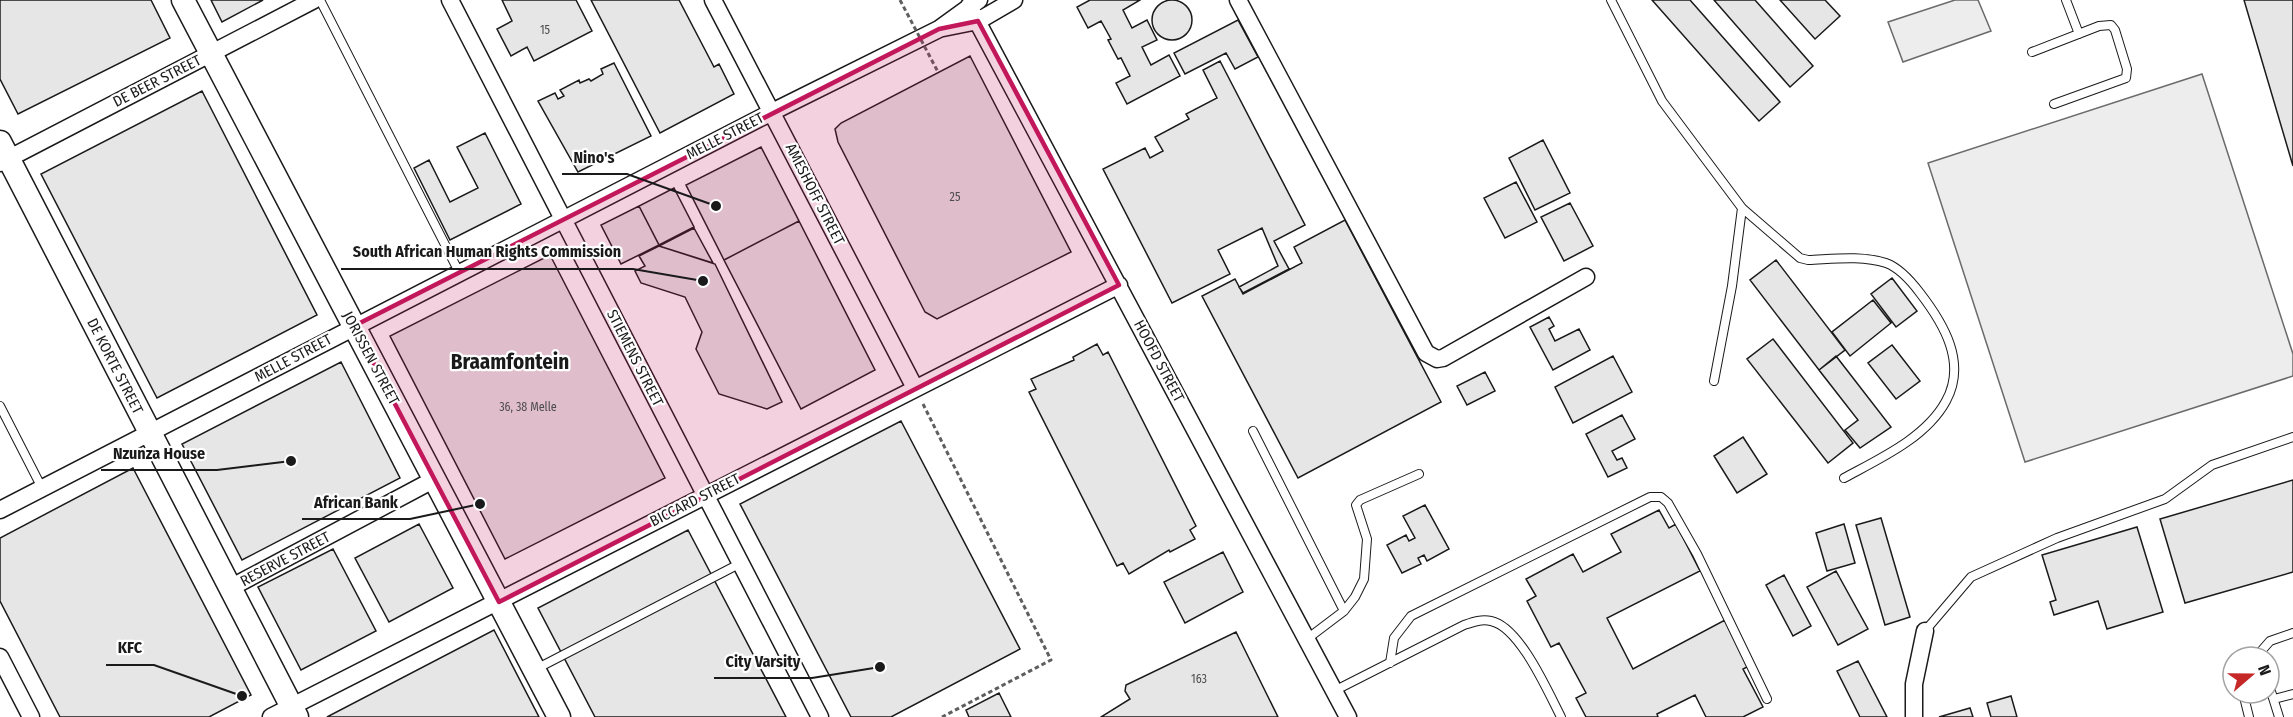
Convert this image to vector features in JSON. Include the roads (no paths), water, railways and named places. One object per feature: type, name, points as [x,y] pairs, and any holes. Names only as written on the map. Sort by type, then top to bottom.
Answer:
[{"type":"main road","name":"JORISSEN STREET","points":[[183,0],[210,54],[220,66],[560,717]]},
{"type":"main road","name":"DE KORTE STREET","points":[[3,154],[294,712]]},
{"type":"street","name":"DE BEER STREET","points":[[3,154],[210,54],[314,0]]},
{"type":"street","name":"STIEMENS STREET","points":[[450,0],[820,717]]},
{"type":"street","name":"AMESHOFF STREET","points":[[713,0],[915,388]]},
{"type":"street","name":"MELLE STREET","points":[[939,29],[978,21],[1014,0]]},
{"type":"street","points":[[1238,0],[1426,353],[1437,359],[1443,358],[1586,277]]},
{"type":"street","name":"MELLE STREET","points":[[0,510],[459,272],[939,29],[974,3]]},
{"type":"street","name":"HOOFD STREET","points":[[974,3],[978,21],[1348,717]]},
{"type":"street","name":"BICCARD STREET","points":[[271,717],[294,712],[705,494],[1119,285]]},
{"type":"street","name":"RESERVE STREET","points":[[230,588],[435,479]]},
{"type":"street","points":[[1914,717],[1914,684],[1926,631]]},
{"type":"street","points":[[0,657],[31,717]]},
{"type":"lane","points":[[320,0],[459,272]]},
{"type":"lane","points":[[1611,0],[1623,28],[1662,101],[1742,208],[1800,258],[1808,260],[1868,259],[1887,263],[1900,271],[1945,328],[1953,356],[1955,382],[1946,403],[1927,425],[1882,457],[1844,478]]},
{"type":"lane","points":[[2066,0],[2079,34]]},
{"type":"lane","points":[[2032,52],[2099,26],[2111,25],[2128,73],[2122,81],[2054,104]]},
{"type":"lane","points":[[1714,381],[1735,263],[1742,208]]},
{"type":"lane","points":[[0,406],[42,488]]},
{"type":"lane","points":[[1253,431],[1344,611]]},
{"type":"lane","points":[[1926,631],[1971,577],[2057,538],[2165,499],[2212,465],[2293,437]]},
{"type":"lane","points":[[1307,639],[1344,611],[1355,597],[1364,579],[1367,539],[1356,505],[1360,500],[1419,474]]},
{"type":"lane","points":[[1390,663],[1394,638],[1411,616],[1650,497],[1661,497],[1668,503],[1697,554],[1767,699]]},
{"type":"lane","points":[[534,669],[741,563]]},
{"type":"lane","points":[[1334,691],[1464,626],[1478,621],[1492,621],[1502,625],[1519,642],[1561,717]]},
{"type":"lane","points":[[2267,645],[2270,641],[2293,633]]},
{"type":"place","name":"Nino's","points":[[716,206]]},
{"type":"place","name":"South African Human Rights Commission","points":[[703,281]]},
{"type":"place","name":"Nzunza House","points":[[291,461]]},
{"type":"place","name":"African Bank","points":[[480,504]]},
{"type":"place","name":"City Varsity","points":[[880,667]]},
{"type":"place","name":"KFC","points":[[242,696]]},
{"type":"district","name":"Braamfontein","points":[[510,362]]}]
